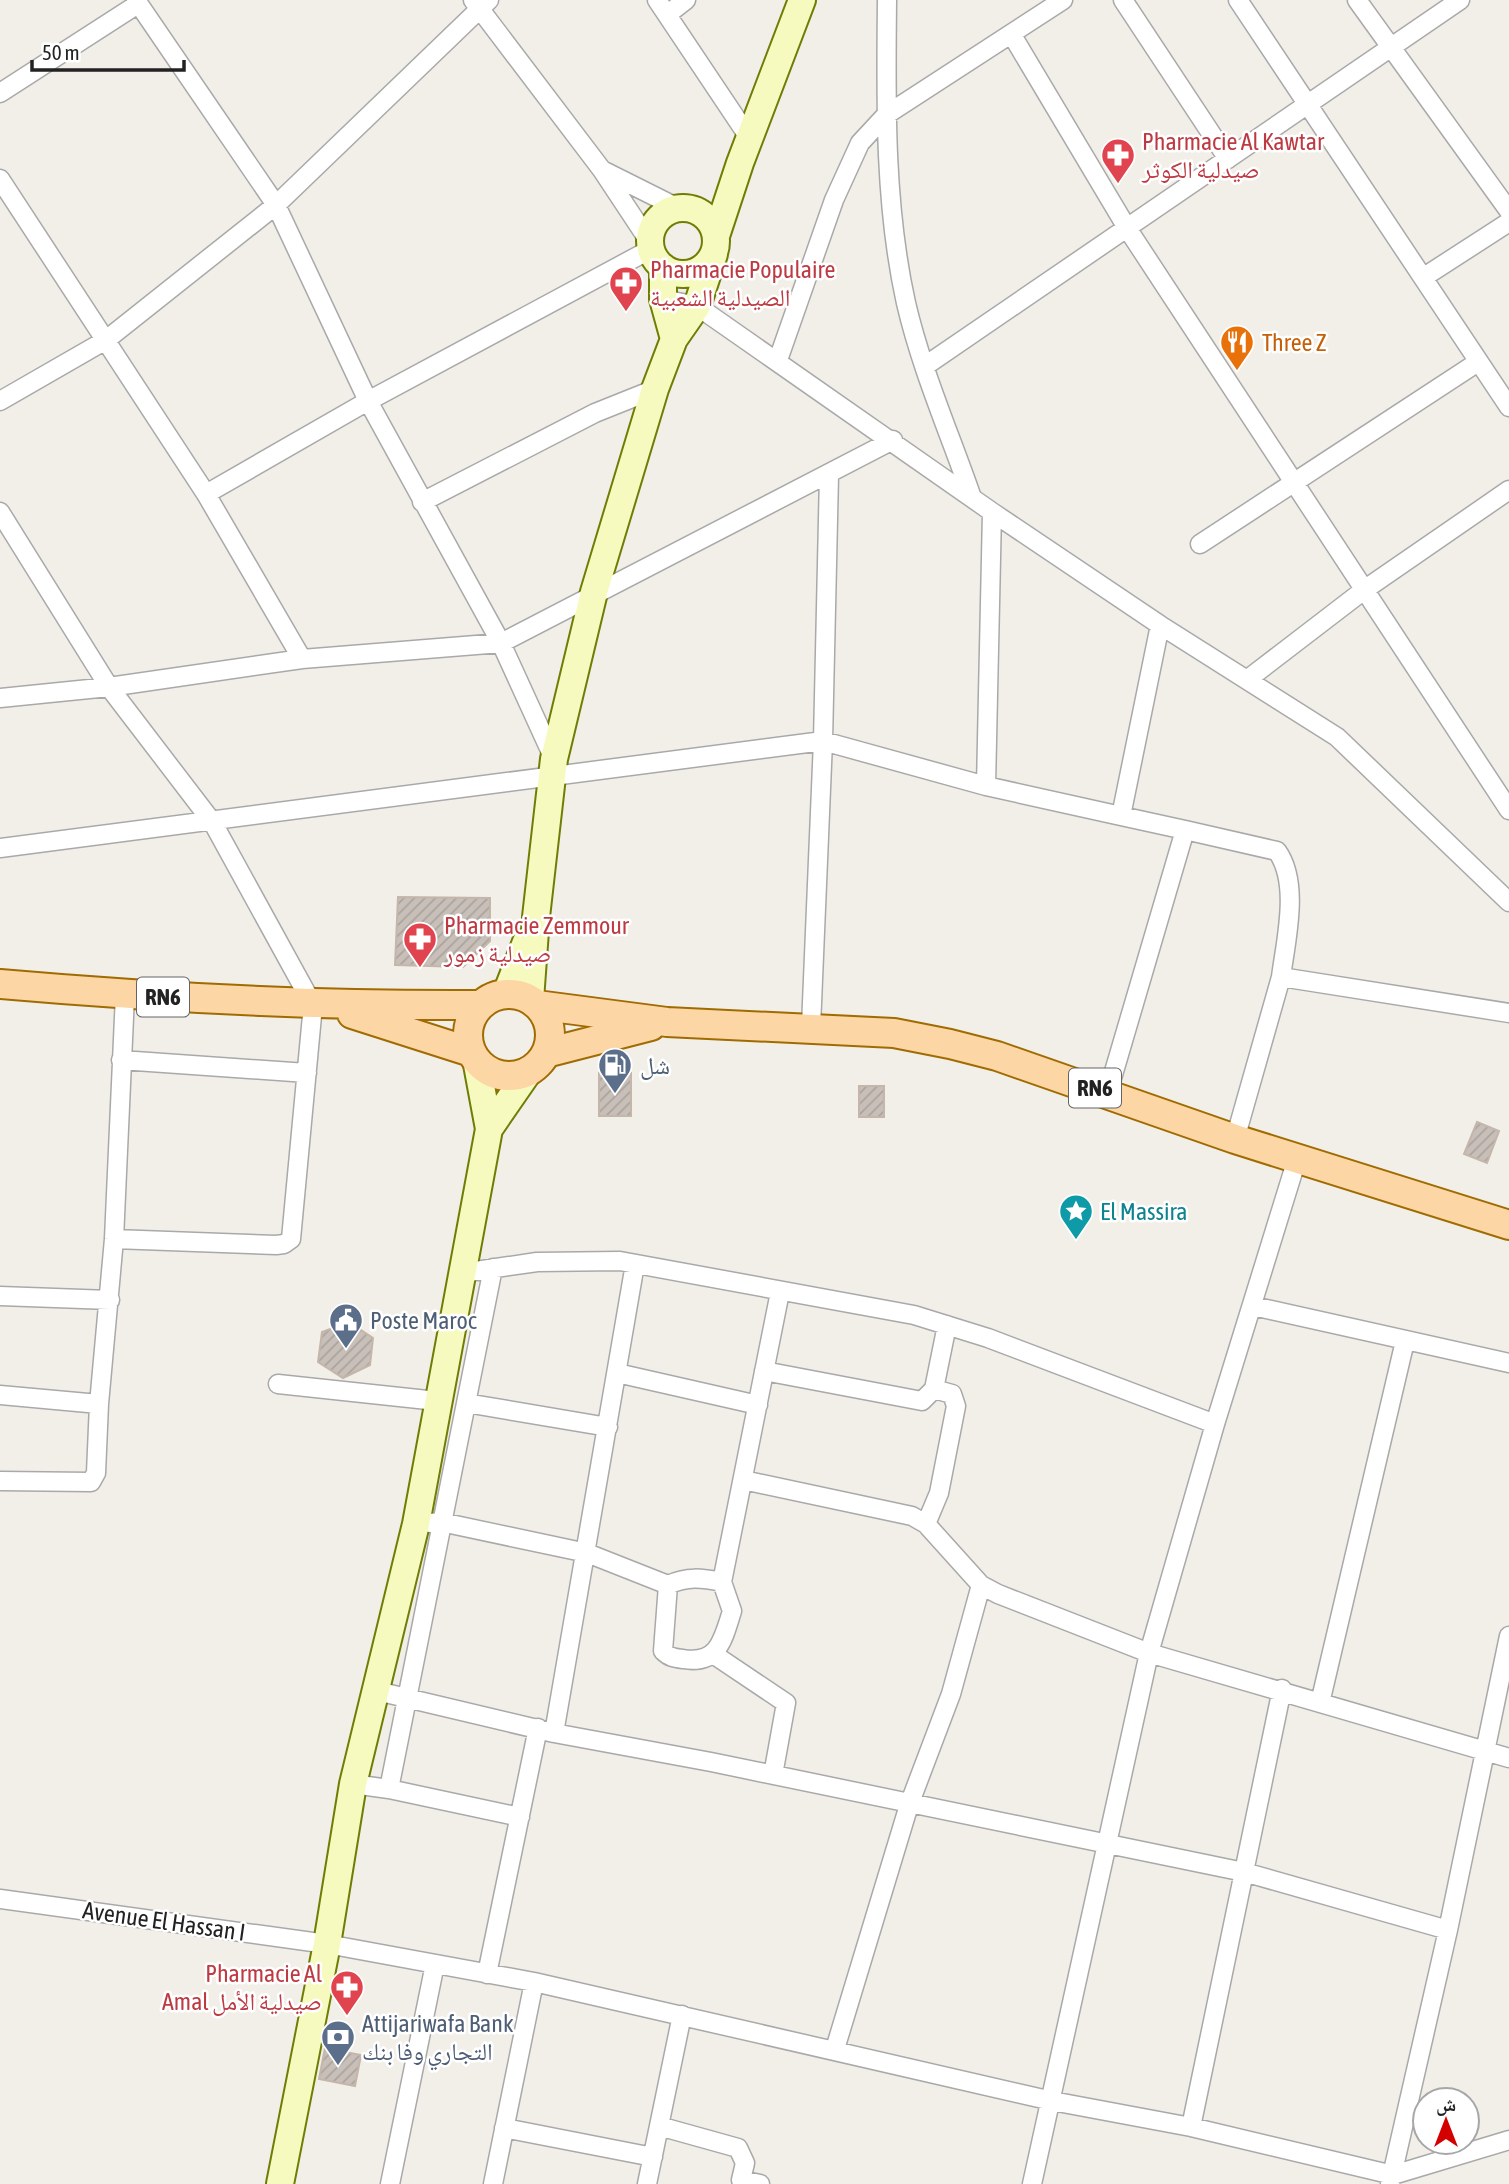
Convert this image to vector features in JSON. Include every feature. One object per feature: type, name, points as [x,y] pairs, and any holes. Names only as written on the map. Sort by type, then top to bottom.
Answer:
[{"type":"main road","points":[[280,2184],[327,1944],[353,1784],[377,1691],[428,1523],[437,1401],[489,1129],[468,1027],[513,1001],[536,917],[554,768],[594,592],[655,389],[674,339],[697,306],[745,151],[802,0]]},
{"type":"main road","points":[[685,209],[745,151]]},
{"type":"main road","points":[[655,253],[686,274],[708,264],[715,245],[712,224],[703,214],[685,209],[668,212],[658,220],[655,253],[663,299],[674,339]]},
{"type":"main road","name":"RN6","points":[[0,984],[125,995],[319,1005],[513,1001],[667,1022],[894,1033],[997,1056],[1108,1092],[1236,1139],[1509,1225]]},
{"type":"main road","points":[[489,1129],[537,1062],[549,1028],[513,1001]]},
{"type":"main road","name":"RN6","points":[[319,1005],[474,1056],[495,1074],[506,1076],[537,1062],[667,1022]]},
{"type":"street","points":[[686,0],[662,7],[745,151]]},
{"type":"street","points":[[887,0],[886,115],[893,216],[906,303],[925,366],[971,495]]},
{"type":"street","points":[[778,360],[845,174],[860,143],[886,115],[1063,0]]},
{"type":"street","points":[[1123,0],[1228,159]]},
{"type":"street","points":[[1238,0],[1509,407]]},
{"type":"street","points":[[1357,0],[1390,50],[1509,211]]},
{"type":"street","points":[[925,366],[1309,106],[1460,0]]},
{"type":"street","points":[[0,93],[137,2],[276,205],[369,401],[501,643],[554,768]]},
{"type":"street","points":[[0,401],[106,340],[276,205],[480,3],[602,170],[655,253],[369,401],[206,494]]},
{"type":"street","points":[[1012,35],[1127,228],[1509,810]]},
{"type":"street","points":[[602,170],[685,209]]},
{"type":"street","points":[[0,179],[206,494],[302,659]]},
{"type":"street","points":[[1424,277],[1509,222]]},
{"type":"street","points":[[663,299],[697,306],[893,440],[992,512],[1160,625],[1337,737],[1509,902]]},
{"type":"street","points":[[1200,544],[1478,362]]},
{"type":"street","points":[[422,502],[595,413],[655,389]]},
{"type":"street","points":[[0,698],[109,687],[302,659],[501,643],[594,592],[829,475],[893,440]]},
{"type":"street","points":[[811,1027],[823,741],[829,475]]},
{"type":"street","points":[[1248,679],[1364,590],[1509,490]]},
{"type":"street","points":[[0,512],[109,687],[213,823],[319,1005],[307,1073],[291,1239],[284,1244],[114,1239]]},
{"type":"street","points":[[986,786],[992,512]]},
{"type":"street","points":[[1121,816],[1160,625]]},
{"type":"street","points":[[0,848],[213,823],[554,768],[823,741],[986,786],[1277,850],[1284,860],[1288,874],[1287,928],[1281,976],[1236,1139]]},
{"type":"street","points":[[1108,1092],[1185,830]]},
{"type":"street","points":[[1281,976],[1509,1013]]},
{"type":"street","points":[[0,1481],[91,1482],[96,1473],[99,1404],[114,1239],[125,995]]},
{"type":"street","points":[[121,1060],[307,1073]]},
{"type":"street","points":[[1032,2184],[1149,1653],[1215,1424],[1297,1159]]},
{"type":"street","points":[[462,1273],[537,1262],[620,1261],[914,1315],[988,1338],[1215,1424]]},
{"type":"street","points":[[487,1974],[520,1817],[546,1731],[587,1553],[635,1264]]},
{"type":"street","points":[[389,1789],[405,1700],[428,1523],[466,1403],[493,1268]]},
{"type":"street","points":[[668,1585],[663,1651],[669,1657],[698,1661],[713,1654],[732,1611],[722,1582],[780,1292]]},
{"type":"street","points":[[0,1297],[110,1300]]},
{"type":"street","points":[[1253,1306],[1509,1363]]},
{"type":"street","points":[[764,1371],[922,1401],[934,1389],[947,1325]]},
{"type":"street","points":[[1320,1703],[1405,1341]]},
{"type":"street","points":[[617,1373],[758,1405]]},
{"type":"street","points":[[278,1384],[437,1401]]},
{"type":"street","points":[[926,1524],[939,1493],[956,1406],[952,1394],[934,1389]]},
{"type":"street","points":[[0,1395],[99,1404]]},
{"type":"street","points":[[466,1403],[608,1427]]},
{"type":"street","points":[[743,1480],[912,1516],[926,1524],[981,1585],[1149,1653],[1282,1689],[1320,1703],[1509,1758]]},
{"type":"street","points":[[428,1523],[587,1553],[668,1585],[699,1578],[722,1582]]},
{"type":"street","points":[[835,2049],[909,1805],[951,1694],[981,1585]]},
{"type":"street","points":[[1391,2180],[1448,1930],[1509,1636]]},
{"type":"street","points":[[713,1654],[786,1703],[773,1775]]},
{"type":"street","points":[[1191,2127],[1282,1689]]},
{"type":"street","points":[[377,1691],[405,1700],[546,1731],[1244,1872],[1448,1930]]},
{"type":"street","points":[[353,1784],[520,1817]]},
{"type":"street","name":"Avenue El Hassan I","points":[[0,1899],[327,1944],[534,1982],[1052,2101],[1191,2127],[1391,2180]]},
{"type":"street","points":[[390,2184],[435,1964]]},
{"type":"street","points":[[493,2184],[534,1982]]},
{"type":"street","points":[[647,2184],[682,2015]]},
{"type":"street","points":[[659,2126],[738,2148],[745,2163],[740,2182],[760,2184]]},
{"type":"street","points":[[504,2128],[653,2157]]},
{"type":"street","points":[[1391,2180],[1509,2140]]},
{"type":"building","points":[[398,897],[490,898],[490,941],[463,967],[395,965]]},
{"type":"building","name":"شل","points":[[599,1073],[631,1073],[631,1116],[599,1116]]},
{"type":"building","points":[[859,1086],[884,1086],[884,1117],[859,1117]]},
{"type":"building","points":[[1477,1122],[1499,1131],[1487,1163],[1464,1154]]},
{"type":"building","name":"Poste Maroc","points":[[349,1322],[373,1338],[370,1365],[343,1378],[318,1362],[322,1332]]},
{"type":"building","points":[[325,2048],[361,2055],[355,2086],[319,2079]]},
{"type":"place","name":"Pharmacie Al Kawtar صيدلية الكوثر","points":[[1118,185]]},
{"type":"place","name":"Pharmacie Populaire الصيدلية الشعبية","points":[[626,313]]},
{"type":"place","name":"Three Z","points":[[1237,372]]},
{"type":"place","name":"Pharmacie Zemmour صيدلية زمور","points":[[420,969]]},
{"type":"place","name":"شل","points":[[615,1095]]},
{"type":"place","name":"El Massira","points":[[1076,1241]]},
{"type":"place","name":"Poste Maroc","points":[[346,1350]]},
{"type":"place","name":"Pharmacie Al Amal صيدلية الأمل","points":[[347,2017]]},
{"type":"place","name":"Attijariwafa Bank التجاري وفا بنك","points":[[338,2067]]}]
